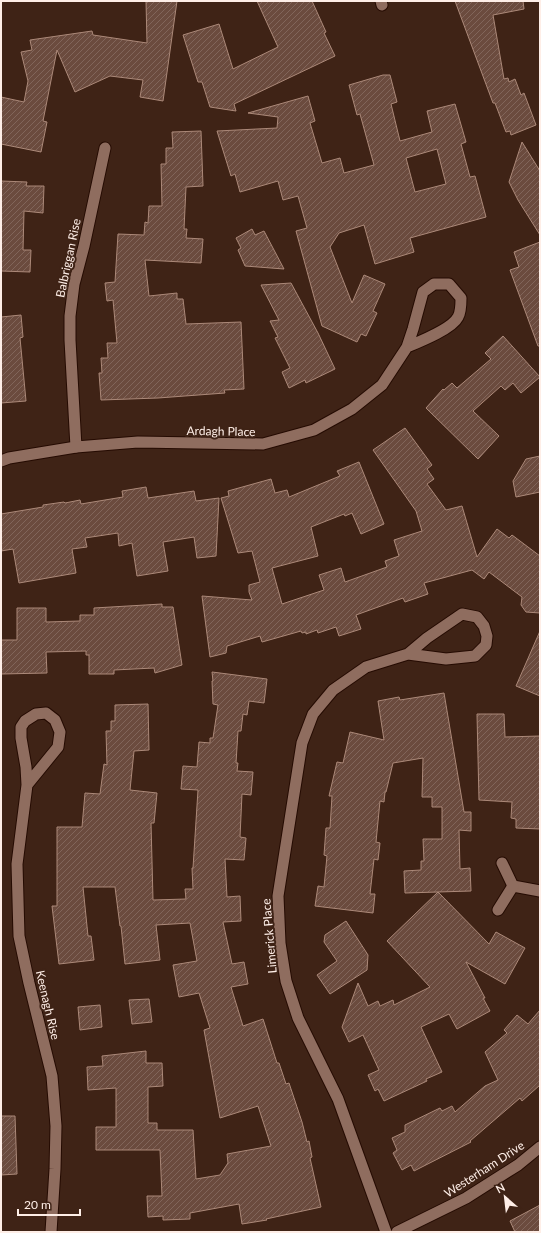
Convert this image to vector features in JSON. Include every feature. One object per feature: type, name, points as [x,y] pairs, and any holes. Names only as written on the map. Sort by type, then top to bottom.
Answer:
[{"type":"street","name":"Balbriggan Rise","points":[[76,447],[70,316],[74,284],[84,246],[105,148]]},
{"type":"street","name":"Ardagh Place","points":[[1,461],[76,447],[138,442],[263,444],[314,430],[352,409],[382,385],[407,347],[414,329],[423,292],[434,284],[449,284],[462,298],[459,317],[442,330],[407,347]]},
{"type":"street","name":"Limerick Place","points":[[386,1232],[338,1099],[298,1018],[286,981],[280,943],[278,896],[302,743],[313,714],[333,690],[366,667],[408,654],[427,638],[462,614],[477,617],[484,626],[487,636],[486,645],[475,656],[446,659],[408,654]]},
{"type":"street","name":"Keenagh Rise","points":[[27,784],[58,747],[60,732],[55,720],[46,713],[36,714],[25,721],[21,727],[27,784],[17,864],[19,936],[52,1076],[56,1126],[51,1232]]},
{"type":"street","points":[[502,864],[513,886]]},
{"type":"street","points":[[513,886],[540,891]]},
{"type":"street","points":[[498,910],[513,886]]},
{"type":"street","name":"Westerham Drive","points":[[397,1232],[466,1198],[518,1165],[540,1147]]},
{"type":"building","points":[[146,1],[177,1],[163,101],[140,97],[143,80],[110,76],[75,92],[57,50],[43,121],[47,122],[41,152],[1,144],[1,97],[24,102],[28,81],[21,52],[32,50],[30,40],[92,31],[93,35],[147,43]]},
{"type":"building","points":[[257,1],[312,1],[326,32],[324,33],[335,56],[234,104],[236,111],[210,107],[202,82],[198,82],[183,35],[219,24],[233,69],[278,47]]},
{"type":"building","points":[[455,1],[523,1],[524,9],[493,15],[504,79],[508,78],[509,82],[515,79],[521,95],[524,93],[536,125],[511,135],[510,131],[506,132],[495,103],[493,103]]},
{"type":"building","points":[[383,75],[390,75],[397,102],[391,104],[400,141],[432,132],[427,111],[455,104],[466,142],[461,144],[470,177],[475,176],[486,217],[410,238],[414,252],[375,264],[364,225],[339,233],[330,247],[352,303],[364,275],[385,284],[373,311],[377,313],[366,336],[361,334],[357,342],[322,326],[296,231],[307,228],[298,196],[283,200],[278,181],[240,192],[235,174],[231,176],[217,131],[277,128],[278,117],[248,113],[308,96],[315,121],[310,123],[322,163],[340,158],[344,173],[374,165],[360,114],[357,115],[349,85]],"holes":[[[437,149],[446,184],[415,192],[406,158]]]},
{"type":"building","points":[[201,131],[203,186],[186,187],[184,229],[187,229],[186,238],[203,239],[201,263],[145,260],[149,296],[177,293],[177,299],[183,299],[186,324],[241,322],[244,389],[224,390],[225,393],[158,398],[101,400],[99,373],[102,373],[101,358],[108,358],[107,343],[117,343],[113,300],[107,301],[105,283],[115,282],[118,234],[144,235],[145,222],[148,223],[149,206],[162,206],[161,164],[166,164],[166,148],[173,148],[172,132]]},
{"type":"building","points":[[522,142],[540,171],[540,235],[518,200],[509,182]]},
{"type":"building","points":[[1,181],[27,182],[26,186],[44,186],[43,213],[24,211],[23,250],[31,250],[30,272],[1,271]]},
{"type":"building","points":[[252,229],[255,235],[264,231],[284,269],[245,266],[238,250],[241,248],[236,238]]},
{"type":"building","points":[[540,242],[540,346],[538,346],[510,270],[519,267],[514,252]]},
{"type":"building","points":[[291,283],[318,333],[335,369],[306,383],[305,380],[289,388],[282,372],[290,368],[275,338],[278,337],[270,321],[279,320],[261,285]]},
{"type":"building","points":[[21,315],[23,337],[20,338],[26,401],[1,403],[1,317]]},
{"type":"building","points":[[503,336],[540,377],[521,393],[513,383],[505,390],[501,386],[473,411],[499,436],[478,459],[426,408],[443,389],[444,390],[452,383],[457,388],[491,359],[485,353]]},
{"type":"building","points":[[405,428],[432,465],[427,469],[434,479],[427,484],[446,510],[462,506],[477,557],[497,529],[509,538],[512,535],[540,556],[540,613],[526,612],[521,605],[522,597],[489,572],[484,579],[472,570],[424,583],[428,594],[405,602],[403,598],[356,615],[361,629],[339,636],[336,627],[318,633],[317,630],[306,634],[306,632],[302,633],[301,631],[262,642],[260,636],[227,646],[226,653],[210,657],[202,596],[252,600],[249,592],[249,585],[260,582],[252,551],[238,553],[221,498],[229,496],[228,491],[271,479],[275,493],[287,490],[289,497],[340,476],[337,471],[359,462],[384,524],[361,534],[352,513],[345,516],[344,514],[311,527],[318,556],[272,568],[282,604],[324,590],[319,575],[341,568],[345,582],[387,567],[385,561],[399,556],[394,540],[422,531],[416,511],[373,450]]},
{"type":"building","points":[[540,456],[540,492],[516,497],[513,481],[526,459]]},
{"type":"building","points":[[146,487],[148,498],[194,491],[196,501],[219,498],[216,556],[197,558],[194,537],[163,542],[168,571],[137,576],[132,543],[119,546],[118,533],[85,538],[87,547],[72,549],[76,573],[19,583],[13,549],[1,551],[1,514],[64,502],[80,500],[81,504],[123,497],[122,491]]},
{"type":"building","points":[[162,604],[162,607],[173,607],[182,665],[155,673],[154,668],[114,670],[114,674],[89,674],[89,655],[86,655],[86,651],[46,652],[47,673],[1,674],[1,640],[17,640],[17,608],[46,608],[46,622],[80,621],[80,615],[94,615],[94,608]]},
{"type":"building","points":[[540,631],[540,696],[516,686]]},
{"type":"building","points":[[212,672],[267,679],[264,703],[249,701],[247,715],[243,714],[241,731],[238,731],[237,771],[253,772],[251,795],[242,794],[240,837],[246,838],[244,860],[225,859],[227,897],[240,896],[241,921],[223,922],[232,964],[244,962],[248,984],[231,987],[243,1026],[263,1019],[277,1063],[279,1063],[286,1084],[289,1083],[307,1142],[309,1141],[312,1157],[310,1158],[321,1207],[266,1219],[267,1220],[242,1224],[239,1204],[190,1213],[190,1219],[163,1220],[163,1216],[148,1217],[147,1196],[162,1196],[160,1150],[96,1150],[96,1127],[116,1127],[116,1088],[88,1090],[87,1067],[103,1066],[102,1056],[146,1051],[146,1063],[162,1063],[163,1086],[148,1087],[148,1123],[157,1123],[157,1130],[193,1130],[196,1179],[220,1175],[228,1163],[227,1154],[271,1146],[258,1106],[220,1118],[204,1030],[210,1028],[199,993],[179,997],[173,965],[197,961],[190,923],[156,925],[160,960],[125,964],[115,887],[83,887],[88,936],[91,936],[94,960],[59,964],[52,906],[57,906],[57,827],[82,827],[85,793],[100,794],[104,764],[107,765],[106,731],[111,731],[111,721],[115,721],[115,705],[148,704],[149,750],[134,751],[130,790],[157,793],[154,823],[151,823],[153,900],[186,899],[185,889],[193,889],[192,868],[198,790],[181,789],[183,766],[197,767],[199,742],[210,743],[210,738],[213,738],[218,705],[213,704]]},
{"type":"building","points":[[444,693],[464,812],[471,812],[471,831],[459,830],[460,869],[470,868],[471,891],[405,893],[404,871],[421,870],[421,861],[424,861],[423,839],[442,839],[442,807],[432,807],[432,797],[422,797],[423,758],[393,763],[385,792],[384,802],[380,801],[376,842],[380,843],[378,860],[374,859],[370,894],[375,894],[373,913],[315,906],[318,886],[324,887],[327,856],[324,855],[326,828],[330,828],[332,796],[329,796],[337,762],[343,763],[350,732],[384,740],[378,701],[399,697],[400,700]]},
{"type":"building","points":[[477,714],[504,714],[505,737],[540,736],[540,829],[516,828],[516,819],[511,818],[512,802],[479,800]]},
{"type":"building","points":[[438,892],[489,944],[496,932],[525,948],[505,984],[466,962],[485,998],[483,998],[490,1011],[457,1029],[449,1014],[421,1027],[442,1072],[426,1079],[427,1081],[384,1101],[378,1089],[375,1091],[368,1075],[379,1070],[363,1035],[349,1042],[342,1027],[358,983],[368,1006],[378,1001],[380,1006],[393,1000],[394,1005],[430,987],[387,941]]},
{"type":"building","points":[[346,921],[368,955],[367,970],[330,994],[317,975],[337,961],[324,942],[325,935]]},
{"type":"building","points":[[149,999],[152,1022],[132,1024],[129,1000]]},
{"type":"building","points":[[100,1005],[102,1027],[80,1030],[78,1007]]},
{"type":"building","points":[[540,1010],[540,1085],[522,1101],[520,1098],[470,1141],[471,1142],[414,1171],[411,1165],[402,1170],[393,1153],[397,1150],[392,1138],[405,1132],[405,1125],[440,1108],[442,1111],[452,1106],[455,1112],[485,1086],[498,1080],[485,1052],[507,1033],[504,1030],[517,1015],[528,1024]]},
{"type":"building","points":[[1,1116],[15,1116],[17,1174],[1,1175]]},
{"type":"building","points":[[540,1205],[540,1232],[515,1232],[510,1221]]}]
